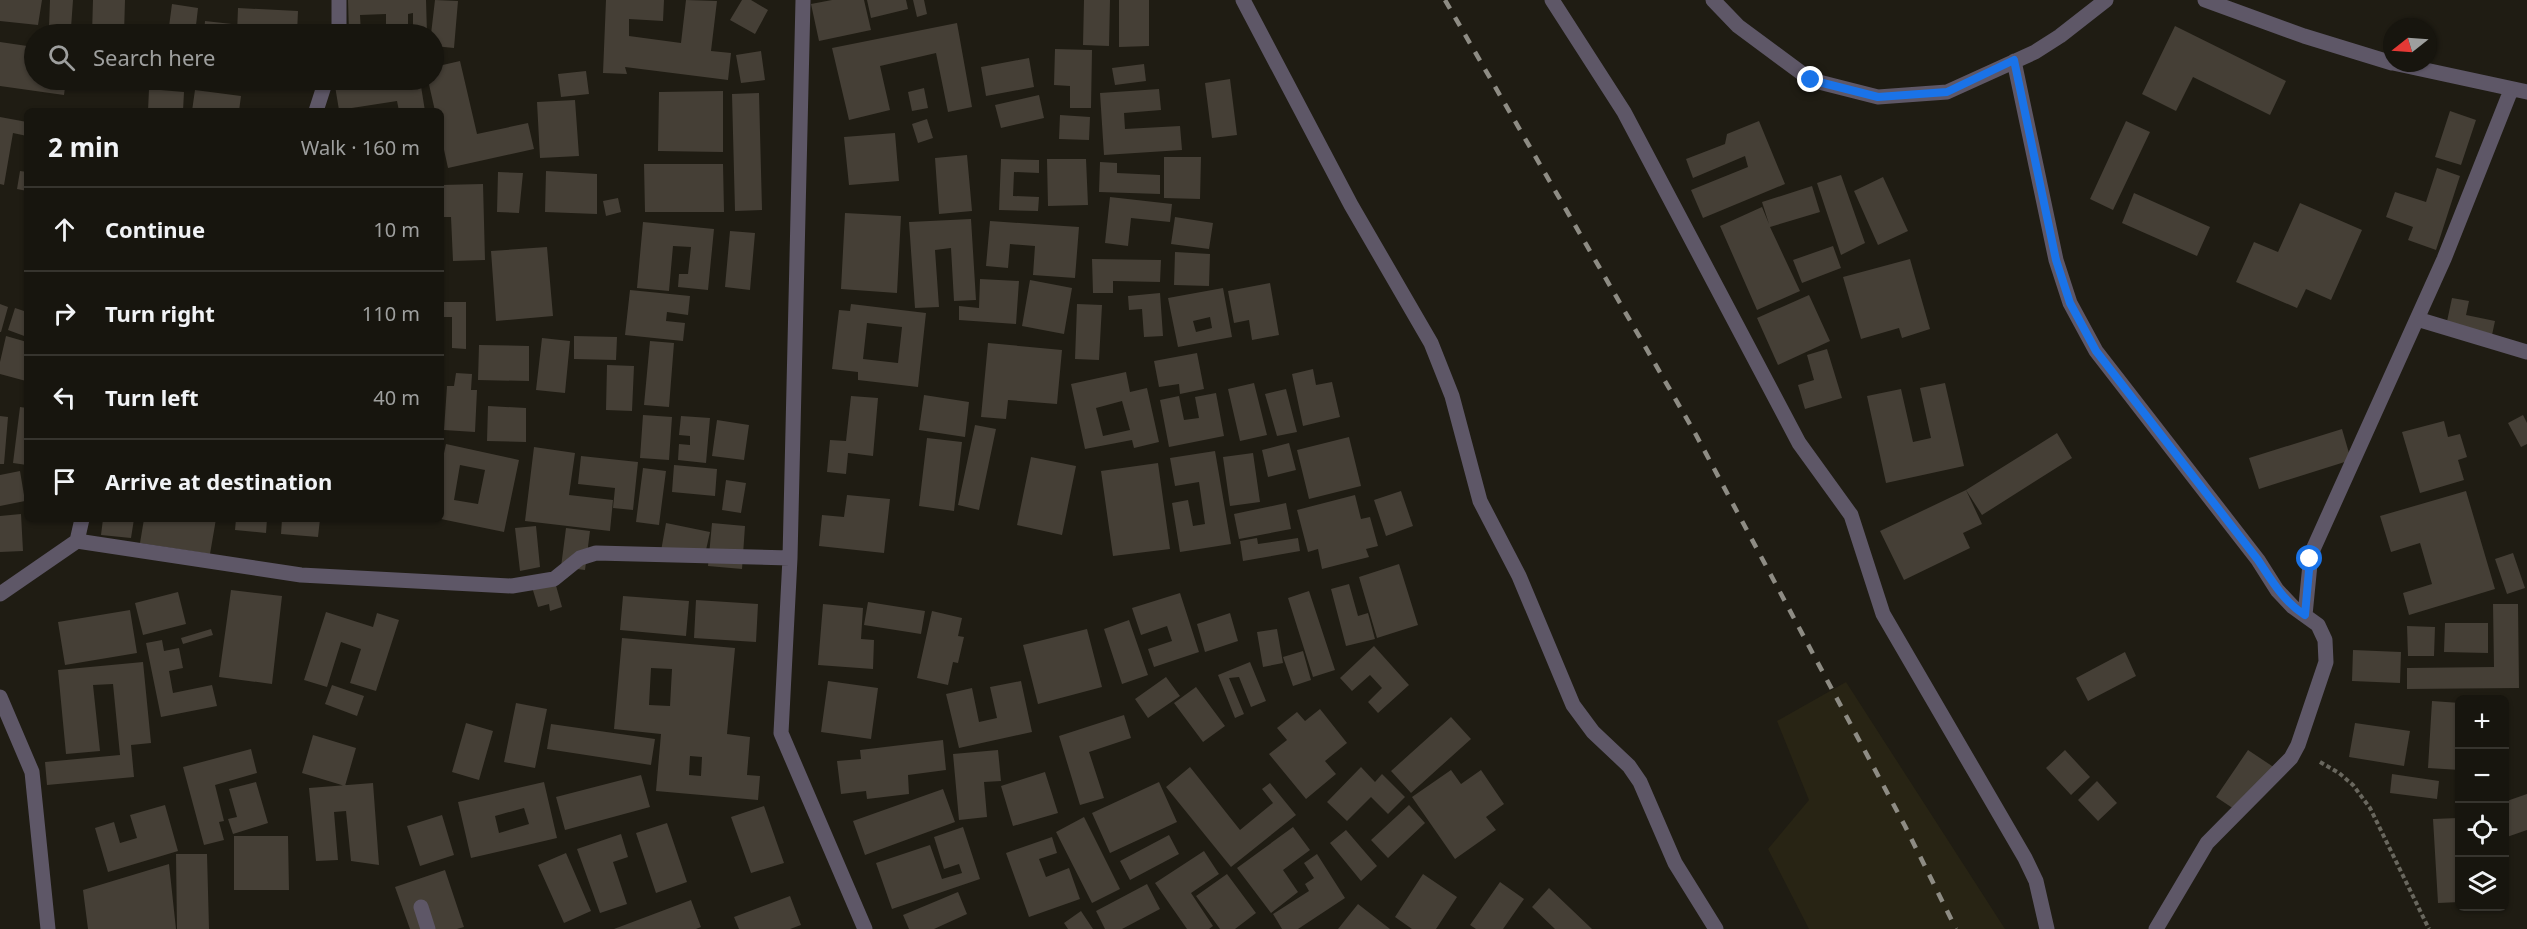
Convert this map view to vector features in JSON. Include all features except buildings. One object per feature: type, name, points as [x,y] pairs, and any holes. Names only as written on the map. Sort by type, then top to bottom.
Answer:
[{"type":"street","points":[[339,0],[339,24]]},
{"type":"street","points":[[803,0],[790,558],[780,733],[864,929]]},
{"type":"street","points":[[1243,0],[1351,205],[1431,343],[1452,396],[1480,501],[1519,576],[1573,705],[1593,732],[1629,766],[1640,782],[1674,863],[1716,929]]},
{"type":"street","points":[[1552,0],[1624,112],[1800,443],[1851,515],[1882,614],[2025,858],[2036,881],[2047,929]]},
{"type":"street","points":[[1713,0],[1738,26],[1811,80],[1878,97],[1947,92],[2035,52],[2060,36],[2106,0]]},
{"type":"street","points":[[2205,0],[2304,36],[2383,60]]},
{"type":"street","points":[[2014,60],[2056,260],[2070,303],[2096,351],[2258,560],[2277,590],[2293,607],[2318,625],[2325,640],[2326,662],[2296,750],[2283,768],[2207,843],[2156,929]]},
{"type":"street","points":[[2432,72],[2527,92]]},
{"type":"street","points":[[317,108],[323,90]]},
{"type":"street","points":[[2305,615],[2311,554],[2444,259],[2511,90]]},
{"type":"street","points":[[2417,319],[2527,352]]},
{"type":"street","points":[[0,594],[77,541],[81,522]]},
{"type":"street","points":[[77,541],[301,575],[512,586],[554,579],[580,558],[596,553],[790,558]]},
{"type":"street","points":[[0,697],[32,772],[48,929]]},
{"type":"street","points":[[421,907],[428,929]]},
{"type":"path","points":[[2296,750],[2339,773],[2353,785],[2370,808],[2429,929]]},
{"type":"shaded area","points":[[1846,682],[2005,929],[1809,929],[1768,849],[1809,800],[1777,721]]},
{"type":"railway","points":[[1445,0],[1695,433],[1905,826],[1956,929]]},
{"type":"route","points":[[1811,80],[1878,97],[1947,92],[2014,60],[2056,260],[2070,303],[2096,351],[2258,560],[2277,590],[2293,607],[2305,615],[2310,559]]}]
